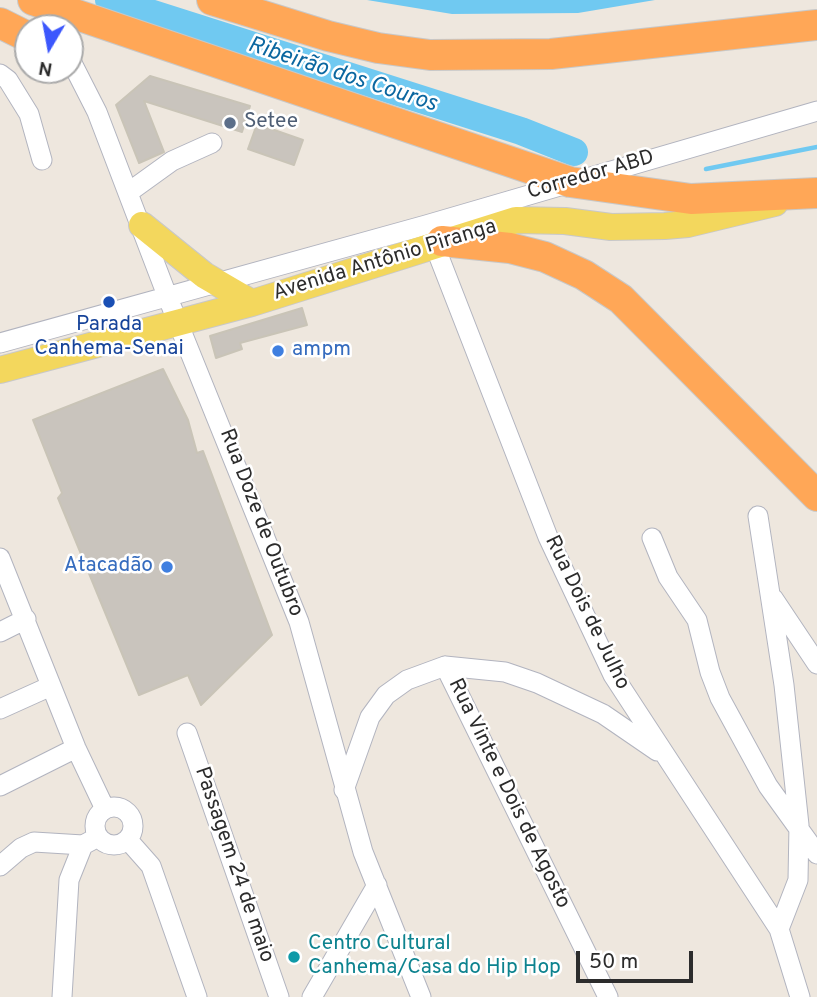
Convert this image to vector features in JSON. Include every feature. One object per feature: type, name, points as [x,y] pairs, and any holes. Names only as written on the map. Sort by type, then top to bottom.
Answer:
[{"type":"highway","points":[[37,0],[570,182],[691,199],[817,193]]},
{"type":"highway","points":[[212,0],[328,36],[378,48],[430,55],[551,54],[817,25]]},
{"type":"highway","points":[[438,243],[510,248],[545,257],[584,275],[621,299],[817,496]]},
{"type":"main road","name":"Avenida Antônio Piranga","points":[[0,370],[252,303],[516,220],[565,221],[611,227],[688,224],[817,193]]},
{"type":"main road","points":[[142,225],[170,250],[252,303]]},
{"type":"street","points":[[0,74],[8,80],[29,114],[42,160]]},
{"type":"street","name":"Rua Doze de Outubro","points":[[83,84],[97,112],[168,298],[180,322],[299,622],[344,791],[421,997]]},
{"type":"street","name":"Corredor ABD","points":[[0,343],[168,298],[817,111]]},
{"type":"street","points":[[129,192],[172,161],[212,143]]},
{"type":"street","name":"Rua Dois de Julho","points":[[438,243],[548,537],[613,675],[779,929],[800,997]]},
{"type":"street","points":[[758,516],[799,825],[798,880],[779,929]]},
{"type":"street","points":[[652,538],[668,577],[696,621],[720,698],[768,786],[799,825],[817,854]]},
{"type":"street","points":[[0,558],[76,748],[105,809]]},
{"type":"street","points":[[770,593],[817,664]]},
{"type":"street","points":[[0,632],[26,619]]},
{"type":"street","points":[[344,791],[370,717],[386,695],[407,680],[445,666],[505,672],[537,682],[603,714],[667,758]]},
{"type":"street","name":"Rua Vinte e Dois de Agosto","points":[[445,666],[608,997]]},
{"type":"street","points":[[0,709],[51,686]]},
{"type":"street","name":"Passagem 24 de maio","points":[[187,733],[279,997]]},
{"type":"street","points":[[0,786],[76,748]]},
{"type":"street","points":[[0,866],[21,848],[34,842],[91,841],[109,845],[128,840],[134,829],[132,817],[117,807],[105,809],[95,824],[91,841],[68,880],[62,997]]},
{"type":"street","points":[[128,840],[151,866],[197,997]]},
{"type":"street","points":[[312,997],[377,885]]},
{"type":"water","points":[[367,0],[655,0],[578,13],[452,14]]},
{"type":"building","name":"Setee","points":[[150,76],[250,106],[242,132],[144,101],[164,152],[139,163],[116,105]]},
{"type":"building","points":[[257,124],[303,140],[294,165],[248,149]]},
{"type":"building","points":[[302,308],[307,325],[240,343],[242,349],[216,358],[210,336]]},
{"type":"building","name":"Atacadão","points":[[163,369],[188,420],[197,453],[203,451],[272,635],[201,705],[188,675],[139,695],[58,498],[62,493],[33,420]]},
{"type":"waterway","name":"Ribeirão dos Couros","points":[[109,0],[521,131],[574,152]]},
{"type":"waterway","name":"Ribeirão dos Couros","points":[[706,169],[817,147]]},
{"type":"place","name":"Setee","points":[[230,123]]},
{"type":"place","name":"Parada Canhema-Senai","points":[[109,302]]},
{"type":"place","name":"ampm","points":[[278,351]]},
{"type":"place","name":"Atacadão","points":[[167,567]]},
{"type":"place","name":"Centro Cultural Canhema/Casa do Hip Hop","points":[[294,957]]}]
